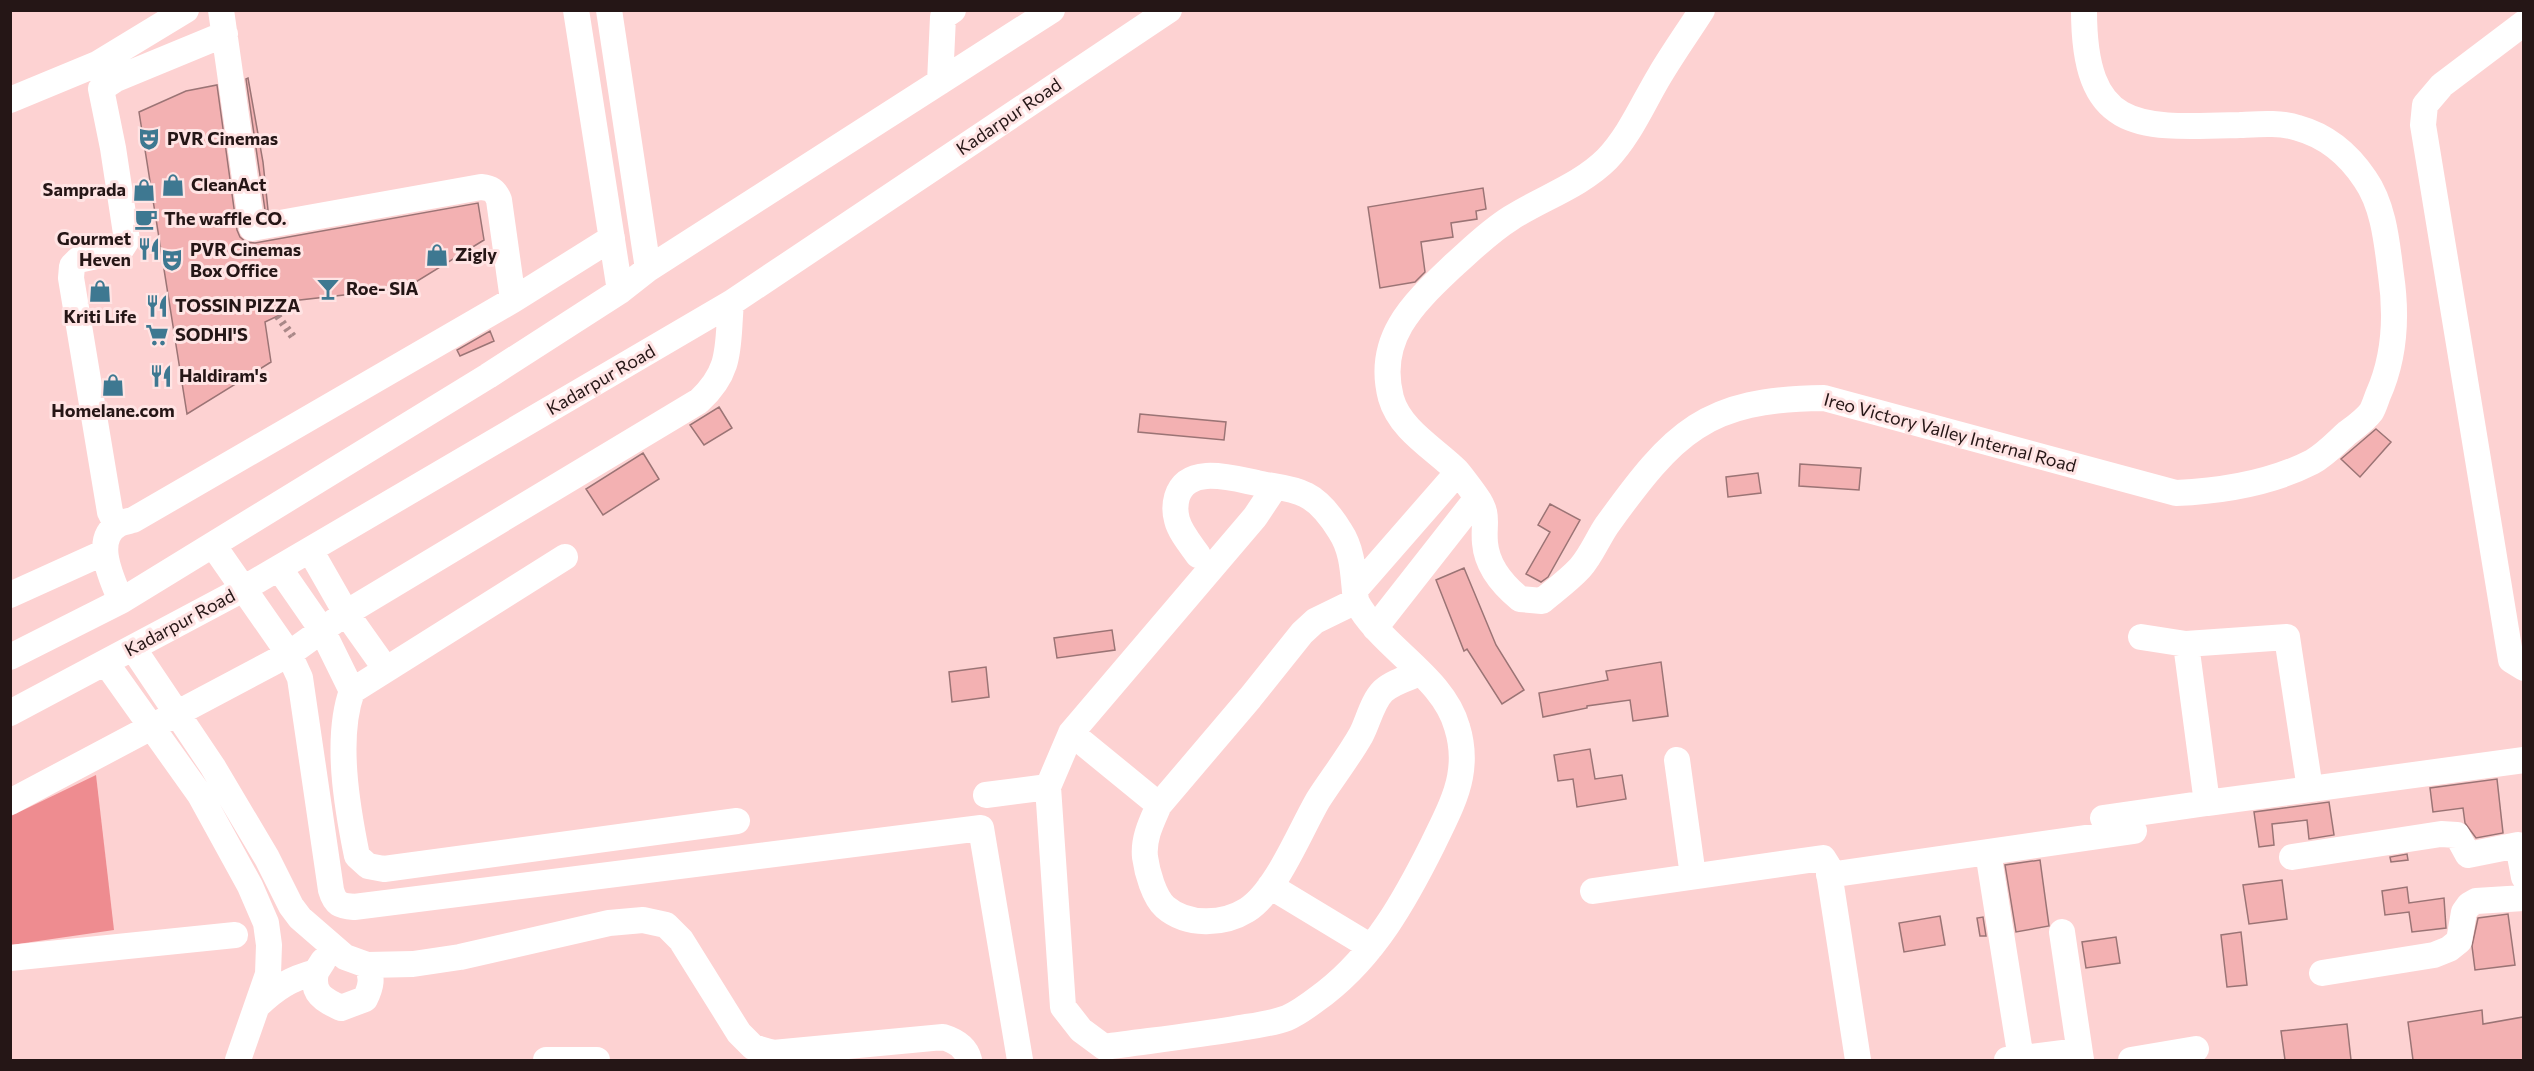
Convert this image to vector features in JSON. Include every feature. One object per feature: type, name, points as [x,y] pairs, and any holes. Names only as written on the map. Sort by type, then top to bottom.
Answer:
[{"type":"street","points":[[95,78],[186,10]]},
{"type":"street","points":[[576,10],[620,291]]},
{"type":"street","points":[[609,10],[648,269]]},
{"type":"street","points":[[940,82],[943,17],[953,10]]},
{"type":"street","points":[[10,657],[121,602],[488,376],[620,291],[648,269],[1052,10]]},
{"type":"street","name":"Kadarpur Road","points":[[10,713],[243,589],[731,303],[1169,10]]},
{"type":"street","name":"Ireo Victory Valley Internal Road","points":[[1702,10],[1660,75],[1623,141],[1608,158],[1592,173],[1511,217],[1487,234],[1416,302],[1400,324],[1387,360],[1388,380],[1396,411],[1406,426],[1458,472],[1484,508],[1488,558],[1508,589],[1520,599],[1542,601],[1581,567],[1627,497],[1677,439],[1714,415],[1760,402],[1785,398],[1824,398],[2176,493],[2212,492],[2244,485],[2314,461],[2371,412],[2387,375],[2393,345],[2392,283],[2379,209],[2366,181],[2345,154],[2322,137],[2297,127],[2272,124],[2166,127],[2130,120],[2108,105],[2099,92],[2091,71],[2084,10]]},
{"type":"street","points":[[10,100],[95,78],[116,80],[223,22],[252,228],[481,187],[490,188],[499,200],[513,300]]},
{"type":"street","points":[[2523,23],[2442,85],[2425,105],[2422,124],[2511,660],[2523,668]]},
{"type":"street","points":[[585,71],[616,66]]},
{"type":"street","points":[[95,78],[113,148],[127,240],[120,251],[78,260],[72,266],[71,278],[112,518],[119,524]]},
{"type":"street","points":[[603,184],[634,179]]},
{"type":"street","points":[[121,602],[106,563],[105,552],[111,532],[119,524],[133,520],[513,300],[612,238]]},
{"type":"street","points":[[10,802],[290,654],[346,613],[699,401],[722,375],[726,361],[731,303]]},
{"type":"street","points":[[1420,673],[1392,685],[1379,696],[1360,736],[1318,801],[1270,886],[1249,909],[1226,918],[1194,921],[1164,906],[1157,896],[1145,858],[1146,840],[1159,805],[1302,633],[1315,621],[1356,596],[1458,472]]},
{"type":"street","points":[[1198,555],[1176,520],[1180,489],[1197,477],[1229,477],[1292,489],[1318,503],[1340,529],[1351,556],[1356,596],[1375,628],[1443,696],[1451,709],[1461,747],[1460,780],[1443,823],[1388,927],[1360,962],[1331,989],[1287,1018],[1218,1032],[1104,1047],[1082,1030],[1063,1007],[1048,787],[1071,733],[1255,517],[1275,487]]},
{"type":"street","points":[[1375,628],[1477,498]]},
{"type":"street","points":[[213,545],[290,654],[300,678],[331,890],[334,900],[341,906],[354,907],[981,828],[1020,1060]]},
{"type":"street","points":[[310,550],[346,613],[386,668]]},
{"type":"street","points":[[10,595],[105,552]]},
{"type":"street","points":[[565,556],[352,691],[345,708],[341,739],[357,856],[368,866],[384,869],[736,821]]},
{"type":"street","points":[[279,568],[322,630],[352,691]]},
{"type":"street","points":[[2141,637],[2186,644],[2287,637],[2310,789]]},
{"type":"street","points":[[2186,644],[2206,803]]},
{"type":"street","points":[[133,648],[213,767],[300,918],[356,961],[371,973],[371,988],[365,999],[341,1008],[321,999],[315,987],[316,972],[321,962],[332,956],[356,961],[413,964],[609,923],[643,920],[666,925],[681,940],[739,1033],[753,1047],[773,1053],[943,1037],[957,1042],[968,1054],[969,1060]]},
{"type":"street","points":[[106,663],[190,780],[250,886],[266,923],[269,945],[268,974],[238,1060]]},
{"type":"street","points":[[1071,733],[1159,805]]},
{"type":"street","points":[[1677,760],[1693,876]]},
{"type":"street","points":[[2006,832],[2523,760]]},
{"type":"street","points":[[190,780],[213,767]]},
{"type":"street","points":[[986,795],[1048,787]]},
{"type":"street","points":[[226,842],[249,829]]},
{"type":"street","points":[[1830,875],[2134,831]]},
{"type":"street","points":[[2292,857],[2441,834],[2457,835],[2468,855],[2518,845],[2523,877]]},
{"type":"street","points":[[1988,852],[2014,1060],[2080,1056],[2062,932]]},
{"type":"street","points":[[1593,891],[1823,858],[1827,862],[1830,875],[1858,1060]]},
{"type":"street","points":[[1270,886],[1371,947]]},
{"type":"street","points":[[2322,973],[2434,955],[2449,949],[2458,941],[2464,912],[2469,905],[2475,902],[2523,898]]},
{"type":"street","points":[[10,958],[235,935]]},
{"type":"street","points":[[257,1006],[272,992],[293,978],[316,972]]},
{"type":"street","points":[[2131,1060],[2196,1049]]},
{"type":"street","points":[[546,1060],[597,1060]]},
{"type":"path","points":[[277,316],[294,337]]},
{"type":"shaded area","points":[[96,775],[114,930],[11,945],[11,816]]},
{"type":"building","points":[[248,78],[263,162],[268,210],[265,210],[246,79]]},
{"type":"building","points":[[217,85],[237,230],[246,242],[255,243],[478,203],[484,240],[406,288],[291,301],[282,314],[265,322],[271,362],[187,414],[139,112],[186,91]]},
{"type":"building","points":[[1483,188],[1486,209],[1476,211],[1477,219],[1451,223],[1453,237],[1421,242],[1425,272],[1415,282],[1380,288],[1368,207]]},
{"type":"building","points":[[490,331],[494,341],[460,356],[457,350]]},
{"type":"building","points":[[719,407],[732,428],[704,445],[690,425]]},
{"type":"building","points":[[1140,414],[1226,422],[1224,440],[1138,432]]},
{"type":"building","points":[[2376,429],[2391,442],[2360,477],[2341,459]]},
{"type":"building","points":[[643,453],[659,479],[603,515],[586,489]]},
{"type":"building","points":[[1800,464],[1861,468],[1859,490],[1799,486]]},
{"type":"building","points":[[1758,473],[1761,493],[1728,497],[1726,477]]},
{"type":"building","points":[[1550,504],[1580,520],[1548,577],[1541,582],[1526,574],[1550,532],[1538,525]]},
{"type":"building","points":[[1464,568],[1496,645],[1524,690],[1502,704],[1467,649],[1464,651],[1436,580]]},
{"type":"building","points":[[1112,630],[1115,650],[1057,658],[1054,638]]},
{"type":"building","points":[[1661,662],[1668,716],[1633,721],[1630,700],[1587,706],[1587,708],[1543,717],[1539,693],[1608,680],[1606,671]]},
{"type":"building","points":[[986,667],[989,697],[952,702],[949,672]]},
{"type":"building","points":[[1590,749],[1595,779],[1622,775],[1626,799],[1577,807],[1573,779],[1558,781],[1554,755]]},
{"type":"building","points":[[2497,779],[2503,833],[2476,838],[2465,823],[2463,808],[2433,812],[2430,788]]},
{"type":"building","points":[[2329,802],[2334,835],[2309,839],[2307,820],[2272,824],[2274,845],[2259,847],[2254,812]]},
{"type":"building","points":[[2407,854],[2408,860],[2391,862],[2390,857]]},
{"type":"building","points":[[2040,860],[2049,926],[2016,932],[2005,865]]},
{"type":"building","points":[[2282,880],[2287,919],[2249,924],[2243,885]]},
{"type":"building","points":[[2407,887],[2409,903],[2444,898],[2446,928],[2412,932],[2409,912],[2385,915],[2382,891]]},
{"type":"building","points":[[2508,914],[2515,965],[2475,970],[2472,946],[2478,918]]},
{"type":"building","points":[[1940,916],[1945,945],[1904,952],[1899,923]]},
{"type":"building","points":[[1983,917],[1986,936],[1980,936],[1977,918]]},
{"type":"building","points":[[2241,932],[2247,985],[2227,987],[2221,935]]},
{"type":"building","points":[[2116,937],[2120,963],[2086,968],[2082,942]]},
{"type":"building","points":[[2482,1010],[2483,1024],[2523,1017],[2523,1060],[2413,1060],[2408,1022]]},
{"type":"building","points":[[2347,1024],[2351,1060],[2285,1060],[2281,1031]]},
{"type":"place","name":"PVR Cinemas","points":[[149,139]]},
{"type":"place","name":"CleanAct","points":[[173,185]]},
{"type":"place","name":"Samprada","points":[[144,190]]},
{"type":"place","name":"The waffle CO.","points":[[146,219]]},
{"type":"place","name":"Gourmet Heven","points":[[149,249]]},
{"type":"place","name":"Zigly","points":[[437,255]]},
{"type":"place","name":"PVR Cinemas Box Office","points":[[172,260]]},
{"type":"place","name":"Roe- SIA","points":[[328,289]]},
{"type":"place","name":"Kriti Life","points":[[100,291]]},
{"type":"place","name":"TOSSIN PIZZA","points":[[157,306]]},
{"type":"place","name":"SODHI'S","points":[[157,335]]},
{"type":"place","name":"Haldiram's","points":[[161,376]]},
{"type":"place","name":"Homelane.com","points":[[113,385]]}]
